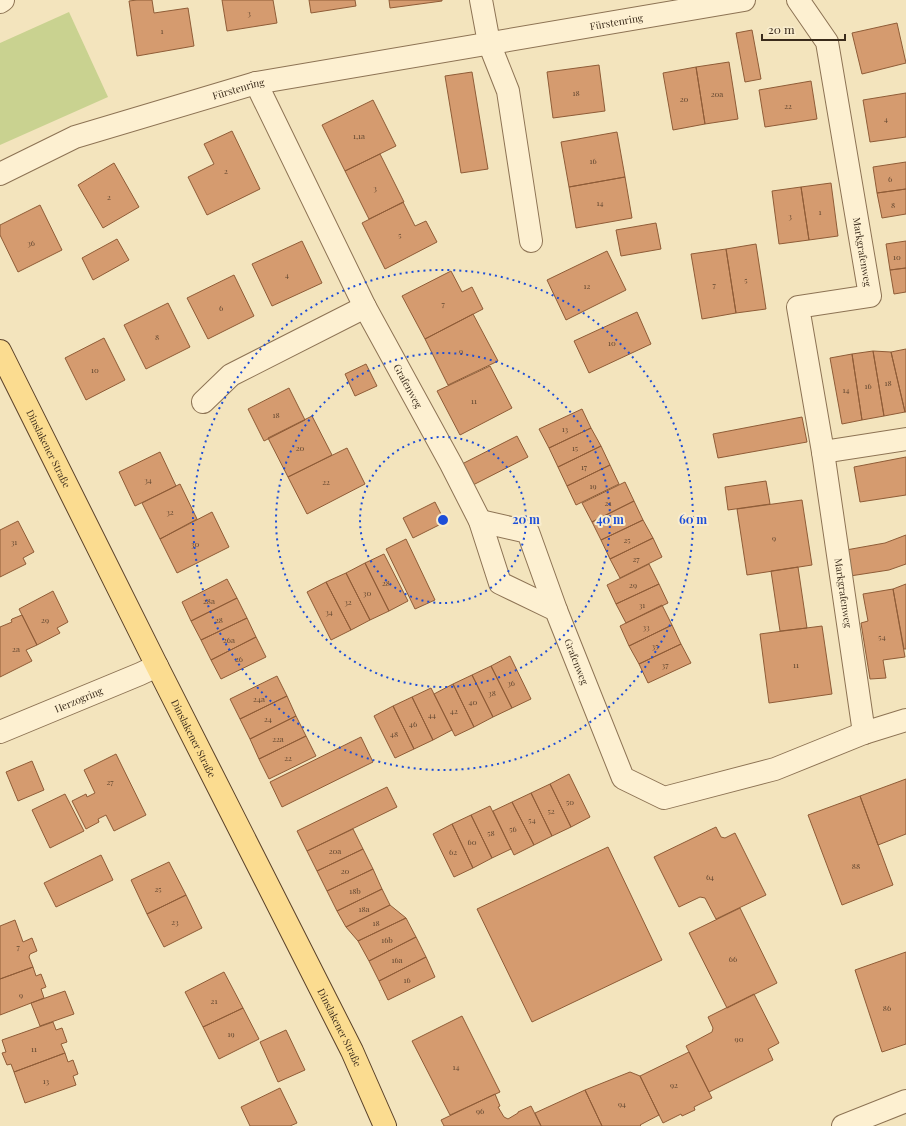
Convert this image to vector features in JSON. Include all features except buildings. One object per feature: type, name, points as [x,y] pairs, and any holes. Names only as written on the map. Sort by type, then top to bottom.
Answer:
[{"type":"main road","name":"Dinslakener Straße","points":[[0,351],[157,666],[352,1051],[384,1126]]},
{"type":"street","points":[[481,0],[489,43],[508,91],[532,241]]},
{"type":"street","name":"Fürstenring","points":[[0,174],[75,137],[256,83],[744,0]]},
{"type":"street","name":"Markgrafenweg","points":[[798,0],[827,42],[870,296],[798,307],[823,452],[864,733]]},
{"type":"street","name":"Grafenweg","points":[[256,83],[365,307],[452,464],[480,521],[500,583],[556,610],[623,778],[664,798],[775,769],[864,733],[906,720]]},
{"type":"street","points":[[203,402],[231,375],[365,307]]},
{"type":"street","points":[[823,452],[906,439]]},
{"type":"street","points":[[480,521],[528,532],[556,610]]},
{"type":"street","name":"Herzogring","points":[[0,732],[157,666]]},
{"type":"street","points":[[843,1126],[906,1101]]},
{"type":"green space","points":[[69,12],[108,97],[0,145],[0,43]]}]
